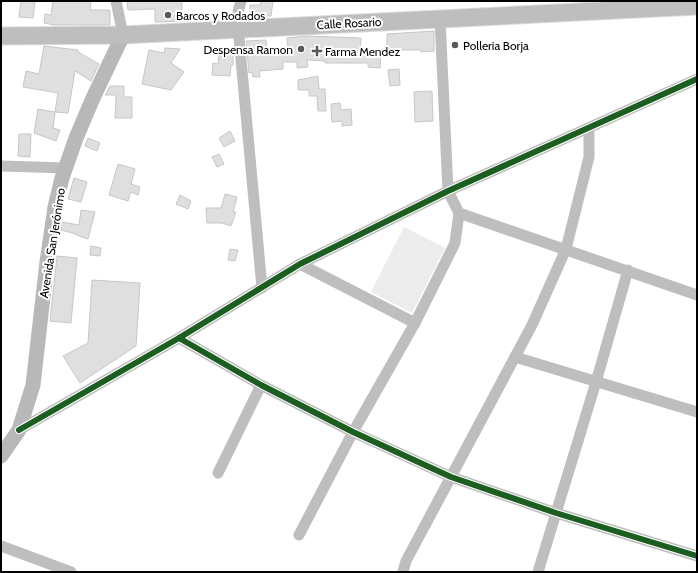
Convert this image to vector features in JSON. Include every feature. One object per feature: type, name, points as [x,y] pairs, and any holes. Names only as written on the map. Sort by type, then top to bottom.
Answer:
[{"type":"main road","name":"Calle Rosario","points":[[1,36],[123,35],[697,6]]},
{"type":"street","points":[[116,1],[123,35]]},
{"type":"street","points":[[241,1],[237,16],[262,288]]},
{"type":"street","points":[[299,535],[353,432],[415,323],[455,243],[459,213],[448,191],[440,19]]},
{"type":"street","name":"Avenida San Jerónimo","points":[[1,456],[19,430],[33,385],[55,207],[66,168],[93,98],[123,35]]},
{"type":"street","points":[[19,430],[179,338],[300,264],[448,191],[697,79]]},
{"type":"street","points":[[403,572],[406,561],[535,318],[566,249],[589,157],[589,128]]},
{"type":"street","points":[[1,166],[66,168]]},
{"type":"street","points":[[459,213],[697,295]]},
{"type":"street","points":[[300,264],[415,323]]},
{"type":"street","points":[[538,572],[596,382],[628,270]]},
{"type":"street","points":[[179,338],[261,385],[353,432],[451,477],[556,513],[697,556]]},
{"type":"street","points":[[515,357],[697,412]]},
{"type":"street","points":[[218,473],[261,385]]},
{"type":"street","points":[[1,546],[71,572]]},
{"type":"shaded area","points":[[404,227],[445,248],[412,313],[371,292]]},
{"type":"building","points":[[21,1],[35,2],[33,18],[19,17]]},
{"type":"building","points":[[53,1],[91,1],[90,10],[110,10],[110,25],[54,25],[44,23],[45,14],[51,15]]},
{"type":"building","name":"Barcos y Rodados","points":[[127,1],[182,1],[182,21],[155,22],[155,9],[128,10]]},
{"type":"building","points":[[261,1],[273,1],[271,16],[250,16],[250,5],[260,5]]},
{"type":"building","points":[[434,31],[434,51],[421,52],[421,50],[387,50],[387,34]]},
{"type":"building","points":[[306,36],[361,38],[360,52],[381,53],[380,68],[368,67],[368,63],[325,63],[325,61],[307,60],[308,67],[297,68],[297,62],[283,62],[283,69],[259,71],[260,77],[253,77],[252,72],[249,73],[246,41],[266,40],[267,52],[288,51],[287,38]]},
{"type":"building","points":[[44,46],[78,50],[78,52],[99,64],[91,81],[75,71],[68,113],[55,112],[58,93],[23,87],[26,71],[39,74]]},
{"type":"building","points":[[165,48],[180,49],[171,63],[184,72],[171,90],[142,84],[149,50],[164,53]]},
{"type":"building","points":[[223,50],[233,51],[233,65],[231,65],[230,76],[212,75],[213,63],[218,64],[219,54],[223,54]]},
{"type":"building","points":[[399,69],[400,85],[390,86],[388,70]]},
{"type":"building","points":[[318,76],[319,89],[325,89],[326,111],[318,111],[317,96],[309,96],[309,90],[298,90],[298,80]]},
{"type":"building","points":[[110,86],[124,86],[124,97],[132,97],[132,118],[115,118],[116,95],[105,95]]},
{"type":"building","points":[[432,91],[433,121],[415,122],[414,92]]},
{"type":"building","points":[[340,103],[341,110],[351,109],[352,125],[342,126],[342,121],[332,122],[331,104]]},
{"type":"building","points":[[38,109],[55,112],[53,128],[60,130],[56,141],[34,133]]},
{"type":"building","points":[[230,131],[235,141],[224,147],[219,138]]},
{"type":"building","points":[[19,134],[31,134],[30,157],[18,156]]},
{"type":"building","points":[[88,138],[100,143],[97,151],[85,146]]},
{"type":"building","points":[[219,154],[224,164],[217,167],[212,157]]},
{"type":"building","points":[[118,164],[135,169],[131,184],[140,187],[138,195],[131,192],[128,201],[109,195]]},
{"type":"building","points":[[74,178],[87,182],[81,202],[68,199]]},
{"type":"building","points":[[225,194],[237,197],[233,212],[236,212],[231,226],[222,223],[207,223],[206,208],[221,208]]},
{"type":"building","points":[[180,195],[191,201],[188,209],[176,204]]},
{"type":"building","points":[[81,210],[95,212],[88,239],[61,230],[62,222],[79,225]]},
{"type":"building","points":[[91,246],[101,248],[100,256],[90,255]]},
{"type":"building","points":[[230,249],[238,250],[235,261],[228,260]]},
{"type":"building","points":[[57,256],[77,258],[71,323],[50,321]]},
{"type":"building","points":[[92,280],[140,283],[136,346],[80,383],[63,356],[88,343]]},
{"type":"cycle path","points":[[19,430],[179,338],[300,264],[448,191],[697,79]]},
{"type":"cycle path","points":[[179,338],[261,385],[353,432],[451,477],[556,513],[697,556]]},
{"type":"place","name":"Barcos y Rodados","points":[[168,15]]},
{"type":"place","name":"Polleria Borja","points":[[455,45]]},
{"type":"place","name":"Despensa Ramon","points":[[301,49]]},
{"type":"place","name":"Farma Mendez","points":[[317,51]]}]
